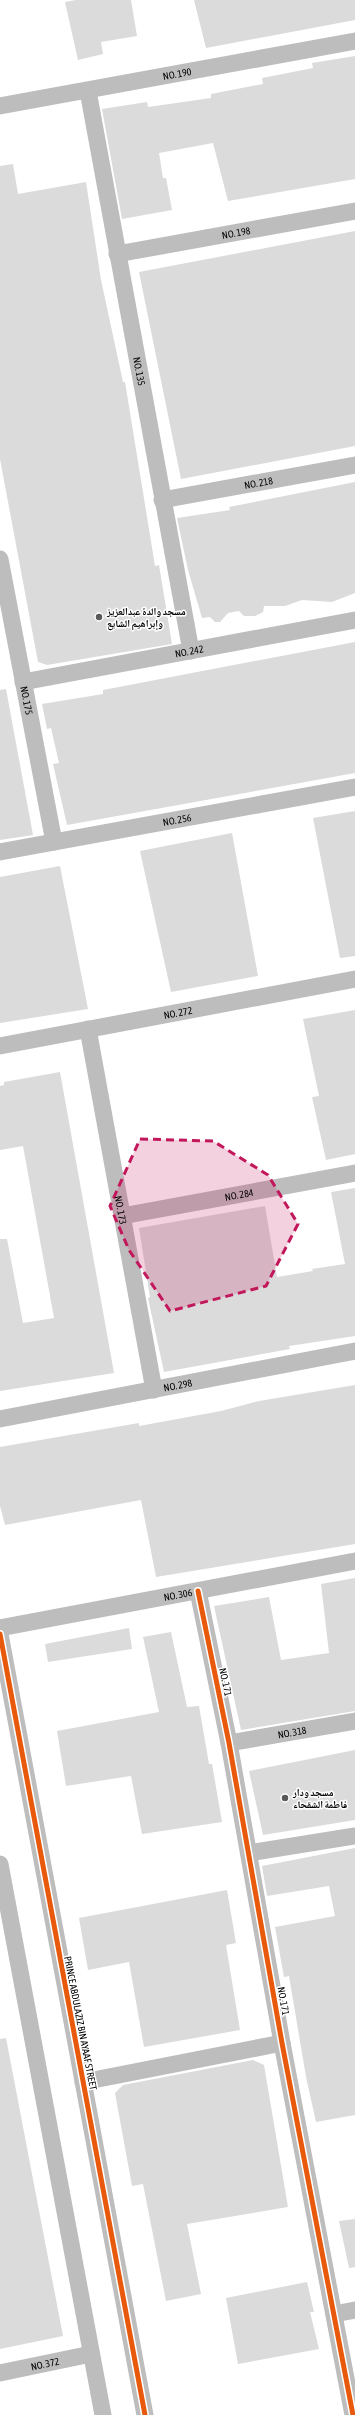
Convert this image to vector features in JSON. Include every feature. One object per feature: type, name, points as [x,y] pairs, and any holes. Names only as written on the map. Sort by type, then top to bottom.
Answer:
[{"type":"street","name":"NO. 190","points":[[0,106],[355,41]]},
{"type":"street","name":"NO. 135","points":[[88,91],[162,500],[191,651]]},
{"type":"street","name":"NO. 198","points":[[117,254],[355,211]]},
{"type":"street","name":"NO. 218","points":[[162,500],[355,465]]},
{"type":"street","name":"NO. 175","points":[[0,559],[54,842]]},
{"type":"street","name":"NO. 242","points":[[23,682],[355,620]]},
{"type":"street","name":"NO. 256","points":[[0,852],[355,787]]},
{"type":"street","name":"NO. 272","points":[[0,1046],[355,979]]},
{"type":"street","name":"NO. 173","points":[[88,1029],[154,1390]]},
{"type":"street","name":"NO. 284","points":[[122,1216],[355,1173]]},
{"type":"street","name":"NO. 298","points":[[0,1419],[355,1351]]},
{"type":"street","name":"NO. 306","points":[[0,1628],[355,1561]]},
{"type":"street","name":"NO. 171","points":[[198,1591],[229,1743],[282,2044],[353,2415]]},
{"type":"street","name":"PRINCE ABDULAZIZ BIN AYAAF STREET","points":[[0,1634],[145,2415]]},
{"type":"street","name":"NO. 318","points":[[229,1743],[355,1721]]},
{"type":"street","points":[[249,1853],[355,1836]]},
{"type":"street","points":[[0,1864],[103,2415]]},
{"type":"street","points":[[83,2082],[282,2044]]},
{"type":"street","points":[[334,2314],[355,2310]]},
{"type":"street","name":"NO. 372","points":[[0,2373],[91,2354]]},
{"type":"highlighted area","points":[[140,1139],[213,1141],[268,1175],[298,1224],[266,1286],[170,1311],[129,1250],[110,1206]]},
{"type":"building","points":[[76,0],[131,0],[137,36],[101,42],[103,54],[78,60],[65,2]]},
{"type":"building","points":[[194,0],[355,0],[355,20],[206,48]]},
{"type":"building","points":[[355,56],[355,179],[228,201],[213,143],[159,153],[163,178],[166,178],[172,210],[122,219],[102,109],[147,102],[148,107],[211,98],[211,94],[263,84],[262,78],[313,68],[312,63]]},
{"type":"building","points":[[13,164],[18,194],[86,182],[101,280],[123,382],[125,382],[155,566],[159,565],[172,644],[47,665],[38,662],[0,459],[0,166]]},
{"type":"building","points":[[355,231],[355,446],[181,479],[139,272]]},
{"type":"building","points":[[355,482],[355,593],[332,602],[302,600],[285,606],[264,606],[263,612],[255,616],[244,616],[239,611],[228,613],[220,622],[215,622],[210,617],[202,618],[188,570],[177,518],[230,510],[229,507]]},
{"type":"building","points":[[355,642],[355,773],[67,825],[53,764],[59,763],[51,728],[47,729],[42,704],[103,694],[103,690]]},
{"type":"building","points":[[6,689],[33,835],[0,840],[0,690]]},
{"type":"building","points":[[355,811],[355,956],[340,958],[313,818]]},
{"type":"building","points":[[232,833],[258,976],[171,992],[140,851]]},
{"type":"building","points":[[60,866],[88,1009],[0,1023],[0,877]]},
{"type":"building","points":[[355,1010],[355,1154],[326,1160],[312,1097],[319,1096],[303,1019]]},
{"type":"building","points":[[60,1072],[114,1373],[0,1391],[0,1239],[7,1239],[23,1323],[54,1318],[23,1146],[0,1150],[0,1086],[4,1085],[4,1082]]},
{"type":"building","points":[[355,1188],[355,1336],[289,1346],[290,1349],[164,1372],[148,1298],[150,1297],[139,1228],[265,1206],[277,1277],[313,1271],[312,1269],[345,1264],[331,1192]]},
{"type":"building","points":[[355,1385],[355,1544],[156,1577],[141,1500],[5,1525],[0,1506],[0,1447],[139,1423],[139,1426],[221,1411],[259,1401]]},
{"type":"building","points":[[355,1578],[355,1711],[241,1730],[214,1606],[269,1597],[281,1660],[329,1653],[321,1584]]},
{"type":"building","points":[[129,1628],[132,1649],[48,1662],[45,1644]]},
{"type":"building","points":[[171,1632],[187,1707],[199,1706],[209,1764],[212,1764],[222,1822],[142,1834],[131,1776],[66,1786],[57,1731],[159,1712],[143,1637]]},
{"type":"building","points":[[355,1750],[355,1820],[263,1835],[249,1771]]},
{"type":"building","points":[[355,1848],[355,2115],[316,2122],[306,2077],[289,1976],[284,1977],[275,1927],[335,1916],[329,1886],[267,1896],[262,1866]]},
{"type":"building","points":[[227,1890],[236,1943],[226,1945],[240,2030],[144,2047],[129,1962],[88,1970],[79,1918]]},
{"type":"building","points":[[6,2038],[63,2336],[0,2349],[0,2039]]},
{"type":"building","points":[[253,2060],[264,2065],[288,2207],[187,2224],[201,2294],[166,2301],[143,2184],[132,2186],[115,2093],[123,2085]]},
{"type":"building","points":[[355,2219],[355,2267],[349,2268],[339,2221]]},
{"type":"building","points":[[307,2282],[314,2312],[310,2312],[319,2349],[238,2364],[226,2298]]},
{"type":"cycle path","points":[[198,1591],[229,1743],[282,2043],[353,2415]]},
{"type":"cycle path","points":[[0,1634],[145,2415]]},
{"type":"place","name":"مسجد والدة عبدالعزيز وإبراهيم الشايع","points":[[99,617]]},
{"type":"place","name":"مسجد ودار فاطمة الشقحاء","points":[[285,1798]]}]
